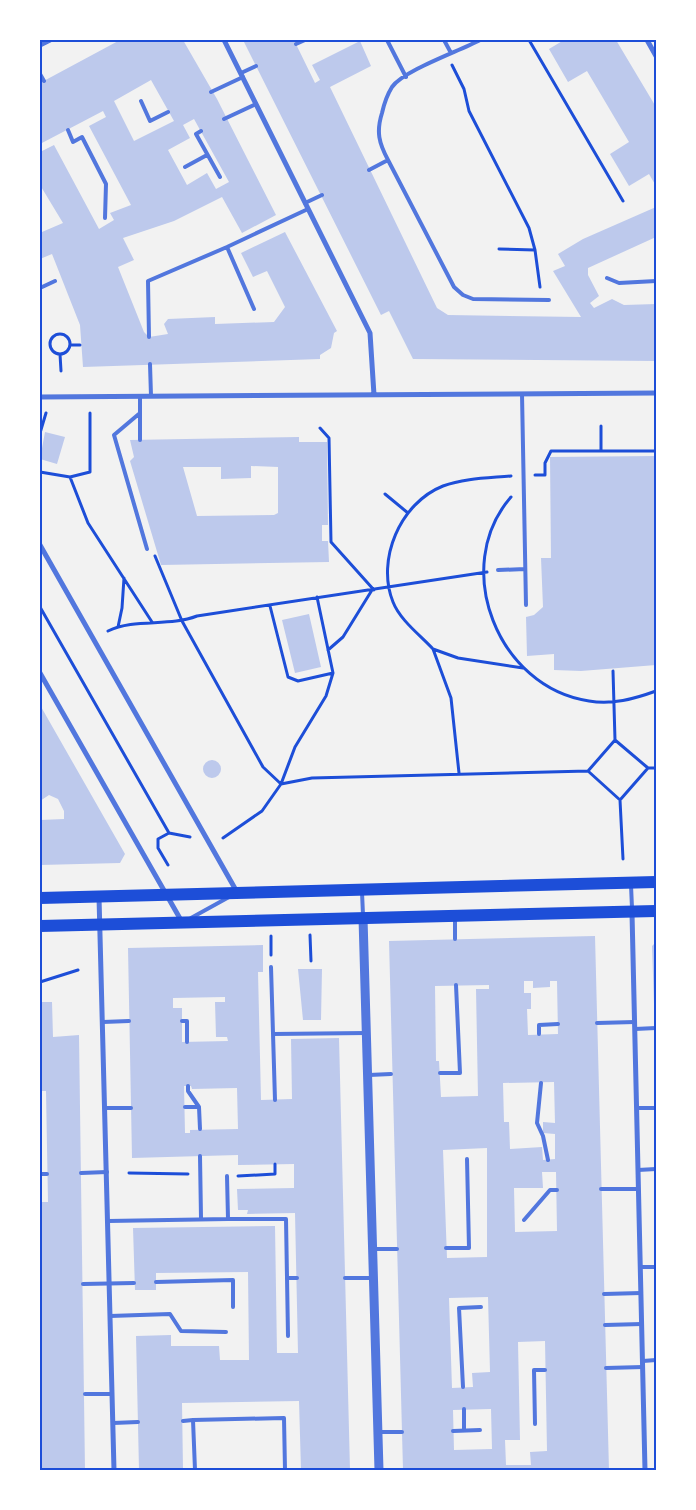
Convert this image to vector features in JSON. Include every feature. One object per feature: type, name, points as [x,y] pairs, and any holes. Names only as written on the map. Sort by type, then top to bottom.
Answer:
[{"type":"main road","points":[[40,898],[656,882]]},
{"type":"main road","points":[[40,926],[656,912]]},
{"type":"street","points":[[40,45],[50,40]]},
{"type":"street","points":[[224,40],[370,334],[374,395]]},
{"type":"street","points":[[647,40],[656,56]]},
{"type":"street","points":[[40,397],[656,393]]},
{"type":"street","points":[[40,545],[237,893]]},
{"type":"street","points":[[40,673],[182,923]]},
{"type":"street","points":[[99,896],[114,1470]]},
{"type":"street","points":[[632,912],[645,1470]]},
{"type":"street","points":[[363,918],[379,1470]]},
{"type":"lane","points":[[296,44],[305,40]]},
{"type":"lane","points":[[387,40],[406,77]]},
{"type":"lane","points":[[444,40],[451,53]]},
{"type":"lane","points":[[480,40],[451,53],[392,86],[385,100],[378,125],[378,141],[454,287],[463,295],[473,299],[549,300]]},
{"type":"lane","points":[[211,92],[256,66]]},
{"type":"lane","points":[[40,74],[44,81]]},
{"type":"lane","points":[[141,101],[150,121],[168,112]]},
{"type":"lane","points":[[224,119],[256,104]]},
{"type":"lane","points":[[68,130],[73,142],[82,137],[106,184],[105,218]]},
{"type":"lane","points":[[201,131],[196,134],[220,177]]},
{"type":"lane","points":[[185,167],[208,155]]},
{"type":"lane","points":[[369,170],[388,160]]},
{"type":"lane","points":[[149,337],[148,281],[227,248],[307,206],[322,195]]},
{"type":"lane","points":[[227,248],[254,309]]},
{"type":"lane","points":[[607,278],[619,283],[656,281]]},
{"type":"lane","points":[[40,288],[55,282]]},
{"type":"lane","points":[[150,364],[151,396]]},
{"type":"lane","points":[[522,394],[526,605]]},
{"type":"lane","points":[[140,396],[140,440]]},
{"type":"lane","points":[[140,412],[114,435],[147,549]]},
{"type":"lane","points":[[498,570],[525,569]]},
{"type":"lane","points":[[631,883],[632,912]]},
{"type":"lane","points":[[362,889],[363,918]]},
{"type":"lane","points":[[182,923],[237,893]]},
{"type":"lane","points":[[455,916],[455,939]]},
{"type":"lane","points":[[271,967],[275,1100]]},
{"type":"lane","points":[[440,1073],[460,1073],[456,985]]},
{"type":"lane","points":[[103,1022],[129,1021]]},
{"type":"lane","points":[[182,1021],[187,1021],[187,1042]]},
{"type":"lane","points":[[597,1023],[656,1028]]},
{"type":"lane","points":[[539,1034],[539,1025],[558,1024]]},
{"type":"lane","points":[[273,1034],[366,1033]]},
{"type":"lane","points":[[367,1075],[392,1074]]},
{"type":"lane","points":[[541,1082],[537,1123],[543,1136],[548,1160]]},
{"type":"lane","points":[[188,1086],[188,1091],[200,1107],[200,1130]]},
{"type":"lane","points":[[185,1107],[200,1107]]},
{"type":"lane","points":[[105,1108],[131,1108]]},
{"type":"lane","points":[[637,1108],[656,1108]]},
{"type":"lane","points":[[200,1156],[201,1218]]},
{"type":"lane","points":[[446,1248],[468,1248],[467,1159]]},
{"type":"lane","points":[[638,1170],[656,1169]]},
{"type":"lane","points":[[81,1173],[107,1172]]},
{"type":"lane","points":[[40,1174],[47,1174]]},
{"type":"lane","points":[[228,1176],[228,1218]]},
{"type":"lane","points":[[601,1189],[638,1189]]},
{"type":"lane","points":[[524,1220],[550,1190],[556,1190]]},
{"type":"lane","points":[[108,1221],[201,1218],[286,1219],[288,1336]]},
{"type":"lane","points":[[372,1249],[396,1249]]},
{"type":"lane","points":[[640,1267],[656,1266]]},
{"type":"lane","points":[[287,1278],[296,1278]]},
{"type":"lane","points":[[344,1278],[373,1278]]},
{"type":"lane","points":[[156,1282],[233,1280],[233,1307]]},
{"type":"lane","points":[[83,1284],[134,1283]]},
{"type":"lane","points":[[604,1294],[641,1293]]},
{"type":"lane","points":[[463,1387],[459,1308],[480,1307]]},
{"type":"lane","points":[[110,1316],[170,1314],[181,1331],[226,1332]]},
{"type":"lane","points":[[605,1325],[642,1324]]},
{"type":"lane","points":[[643,1361],[656,1360]]},
{"type":"lane","points":[[606,1368],[643,1367]]},
{"type":"lane","points":[[535,1424],[534,1370],[545,1370]]},
{"type":"lane","points":[[85,1394],[112,1394]]},
{"type":"lane","points":[[464,1409],[464,1430]]},
{"type":"lane","points":[[183,1421],[284,1418],[285,1470]]},
{"type":"lane","points":[[193,1420],[194,1470]]},
{"type":"lane","points":[[113,1423],[138,1422]]},
{"type":"lane","points":[[453,1431],[480,1430]]},
{"type":"lane","points":[[378,1432],[402,1432]]},
{"type":"path","points":[[529,40],[623,201]]},
{"type":"path","points":[[451,53],[452,63],[464,89],[469,111],[529,228],[535,250],[542,300]]},
{"type":"path","points":[[499,249],[535,250]]},
{"type":"path","points":[[62,335],[68,338],[70,345],[65,353],[60,354],[51,349],[50,343],[53,337],[62,335]]},
{"type":"path","points":[[70,345],[80,345]]},
{"type":"path","points":[[60,354],[61,371]]},
{"type":"path","points":[[40,472],[70,477],[90,472],[90,413]]},
{"type":"path","points":[[40,433],[46,414]]},
{"type":"path","points":[[601,426],[601,451]]},
{"type":"path","points":[[320,428],[329,438],[332,542],[373,590]]},
{"type":"path","points":[[459,774],[451,698],[432,649],[393,603],[389,586],[388,568],[393,538],[408,513],[431,492],[443,486],[464,481],[544,475],[545,463],[551,451],[656,451]]},
{"type":"path","points":[[70,477],[88,523],[152,622]]},
{"type":"path","points":[[524,485],[503,506],[493,527],[486,548],[483,572],[487,602],[498,635],[508,652],[542,684],[570,697],[587,701],[614,702],[656,691]]},
{"type":"path","points":[[385,494],[408,513]]},
{"type":"path","points":[[147,549],[153,549],[182,621],[263,768],[281,784]]},
{"type":"path","points":[[108,631],[118,627],[152,622],[182,621],[197,616],[498,570]]},
{"type":"path","points":[[118,627],[122,608],[124,578]]},
{"type":"path","points":[[328,650],[343,637],[373,590]]},
{"type":"path","points":[[223,838],[262,811],[281,784],[295,747],[326,696],[332,673],[316,598]]},
{"type":"path","points":[[270,606],[288,677],[298,680],[332,673]]},
{"type":"path","points":[[40,607],[169,833]]},
{"type":"path","points":[[432,649],[458,658],[523,668]]},
{"type":"path","points":[[588,772],[615,740],[613,671]]},
{"type":"path","points":[[615,740],[648,768],[656,768]]},
{"type":"path","points":[[623,859],[620,800],[648,768]]},
{"type":"path","points":[[281,784],[312,778],[588,772],[620,800]]},
{"type":"path","points":[[168,865],[158,848],[158,839],[169,833],[190,836],[194,844]]},
{"type":"path","points":[[310,935],[311,961]]},
{"type":"path","points":[[271,936],[271,967]]},
{"type":"path","points":[[40,982],[78,970]]},
{"type":"path","points":[[228,1176],[275,1174],[275,1164]]},
{"type":"path","points":[[129,1174],[201,1174]]},
{"type":"building","points":[[120,40],[183,40],[217,99],[276,215],[242,233],[222,197],[174,221],[123,238],[134,260],[118,267],[144,332],[149,337],[168,334],[164,324],[168,319],[215,317],[215,324],[274,322],[285,307],[267,271],[253,277],[241,253],[285,232],[337,331],[334,333],[331,348],[320,355],[320,359],[83,367],[80,325],[52,254],[40,259],[40,229],[42,232],[63,223],[40,185],[40,152],[54,145],[99,229],[114,220],[110,213],[131,205],[89,126],[106,117],[103,111],[40,144],[40,83]],"holes":[[[151,80],[174,121],[134,141],[114,101]],[[194,119],[229,182],[216,189],[207,173],[187,185],[168,150],[190,138],[183,125]]]},
{"type":"building","points":[[243,40],[294,40],[315,83],[320,80],[312,65],[360,41],[371,66],[330,87],[437,308],[448,315],[581,317],[553,271],[565,266],[558,254],[583,239],[656,207],[656,237],[588,268],[588,275],[599,296],[590,303],[594,308],[612,299],[624,305],[656,304],[656,361],[413,359],[389,311],[381,315]]},
{"type":"building","points":[[564,40],[616,40],[656,107],[656,186],[649,174],[629,186],[610,154],[629,142],[587,71],[568,82],[549,49]]},
{"type":"building","points":[[45,432],[65,437],[57,464],[40,459]]},
{"type":"building","points":[[299,437],[299,442],[327,442],[328,525],[322,525],[322,541],[328,541],[329,562],[161,565],[130,461],[134,457],[130,440]],"holes":[[[251,466],[278,467],[278,513],[274,515],[197,516],[183,467],[221,467],[221,479],[251,478]]]},
{"type":"building","points":[[656,456],[656,665],[581,671],[554,670],[554,654],[527,656],[526,617],[534,615],[543,607],[541,558],[551,558],[550,457]]},
{"type":"building","points":[[309,614],[321,667],[295,673],[282,620]]},
{"type":"building","points":[[40,705],[125,854],[120,863],[40,865],[40,820],[64,819],[64,811],[58,799],[49,795],[40,801]]},
{"type":"building","points":[[208,760],[216,760],[221,765],[219,776],[208,778],[203,773],[203,765]]},
{"type":"building","points":[[595,936],[609,1470],[403,1470],[389,941]],"holes":[[[524,981],[533,981],[533,988],[550,987],[550,981],[557,981],[558,1034],[528,1035],[527,1009],[531,1009],[531,993],[524,993]],[[489,985],[489,989],[476,989],[478,1096],[441,1097],[439,1061],[436,1061],[435,986]],[[554,1082],[555,1123],[543,1122],[543,1133],[555,1134],[555,1159],[543,1160],[542,1147],[510,1149],[509,1122],[504,1122],[503,1083]],[[487,1148],[487,1257],[447,1258],[443,1150]],[[542,1172],[556,1172],[557,1231],[515,1232],[514,1188],[543,1188]],[[488,1297],[490,1372],[472,1373],[473,1387],[452,1388],[449,1298]],[[545,1341],[547,1451],[530,1452],[531,1465],[506,1465],[505,1440],[520,1440],[518,1342]],[[491,1409],[492,1449],[454,1450],[453,1410]]]},
{"type":"building","points":[[656,942],[656,1004],[654,1004],[652,946]]},
{"type":"building","points":[[263,945],[263,972],[258,972],[261,1100],[292,1099],[291,1039],[339,1038],[350,1470],[301,1470],[299,1401],[182,1403],[183,1470],[139,1470],[136,1336],[171,1335],[171,1346],[219,1346],[220,1360],[249,1360],[248,1272],[156,1273],[156,1290],[135,1290],[133,1228],[275,1226],[277,1353],[298,1353],[295,1213],[247,1214],[248,1210],[238,1210],[237,1189],[294,1188],[294,1164],[238,1165],[238,1155],[132,1158],[128,948]],"holes":[[[225,997],[225,1002],[215,1002],[216,1037],[227,1037],[228,1041],[182,1042],[182,1008],[173,1008],[173,998]],[[184,1086],[191,1086],[192,1089],[237,1088],[238,1129],[190,1130],[190,1133],[185,1133]]]},
{"type":"building","points":[[298,969],[322,969],[321,1020],[303,1020]]},
{"type":"building","points":[[40,1002],[52,1002],[53,1037],[79,1035],[85,1470],[41,1470],[40,1202],[48,1202],[46,1091],[40,1091]]}]
